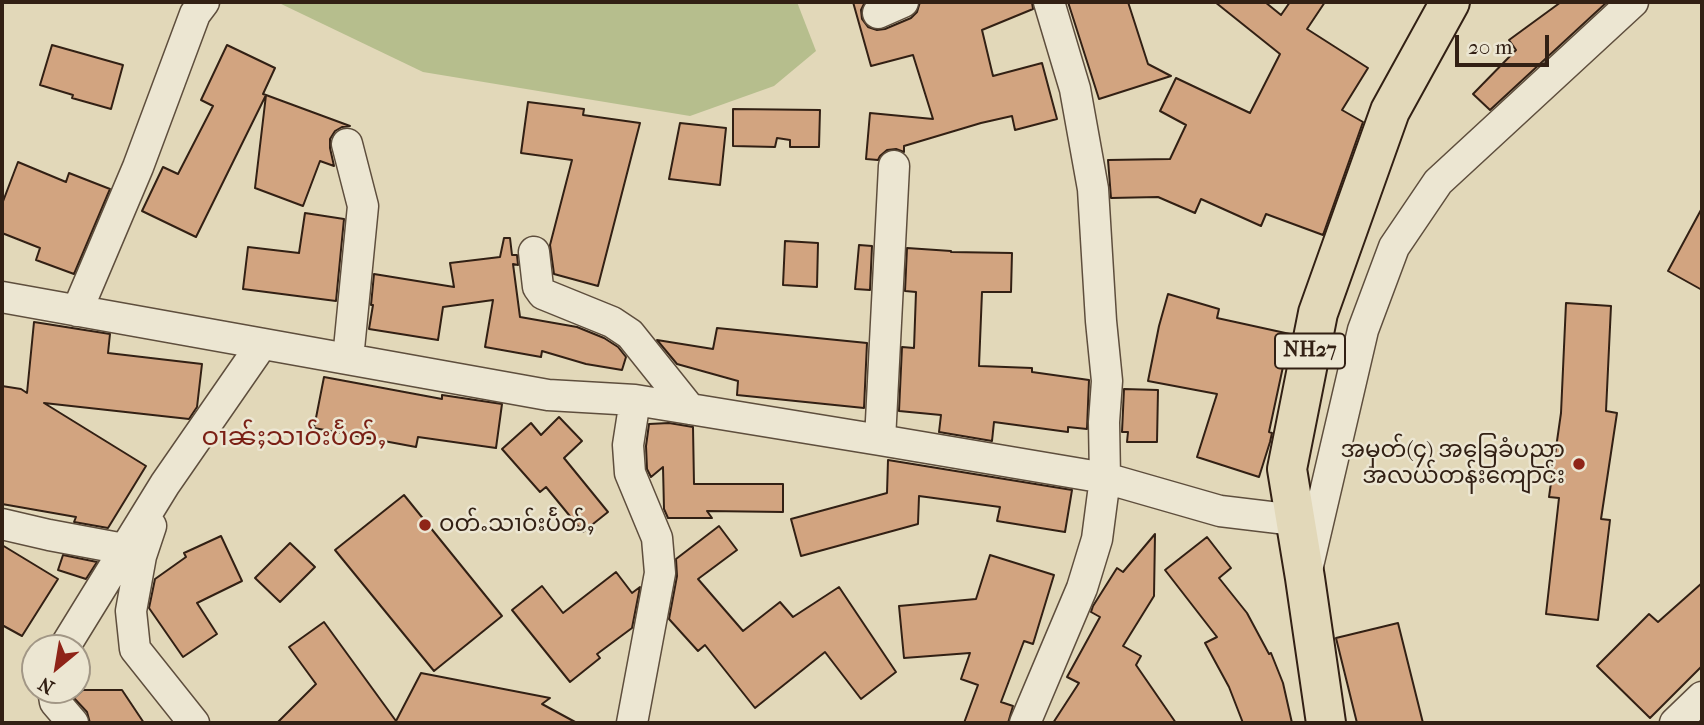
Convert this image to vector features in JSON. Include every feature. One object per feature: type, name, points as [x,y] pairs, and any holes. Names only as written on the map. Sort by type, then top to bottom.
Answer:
[{"type":"highway","name":"NH27","points":[[1326,723],[1287,469],[1318,313],[1390,111],[1450,2]]},
{"type":"street","points":[[77,311],[138,167],[195,14],[204,2]]},
{"type":"street","points":[[1025,723],[1082,588],[1097,539],[1105,478],[1104,422],[1107,381],[1093,189],[1075,89],[1049,2]]},
{"type":"street","points":[[1305,578],[1363,330],[1394,247],[1438,182],[1633,2]]},
{"type":"street","points":[[347,144],[363,206],[348,359]]},
{"type":"street","points":[[880,440],[894,166]]},
{"type":"street","points":[[534,252],[538,287],[544,294],[612,322],[630,334],[691,409]]},
{"type":"street","points":[[2,297],[548,395],[635,400],[1105,478],[1220,510],[1295,520]]},
{"type":"street","points":[[73,634],[165,484],[262,344]]},
{"type":"street","points":[[632,723],[660,573],[657,538],[630,473],[628,446],[635,400]]},
{"type":"street","points":[[165,484],[141,556],[131,611],[135,649],[194,723]]},
{"type":"street","points":[[2,524],[124,550]]},
{"type":"street","points":[[1675,723],[1702,697]]},
{"type":"street","points":[[57,704],[73,723]]},
{"type":"green space","points":[[277,2],[797,2],[816,51],[774,86],[690,116],[423,72]]},
{"type":"building","points":[[853,2],[865,2],[861,10],[862,19],[868,27],[877,30],[911,18],[917,12],[920,2],[1032,2],[1033,9],[982,30],[993,76],[1042,63],[1057,119],[1015,130],[1012,116],[904,146],[904,152],[887,150],[878,160],[866,159],[870,113],[933,119],[913,55],[871,66]]},
{"type":"building","points":[[1068,2],[1128,2],[1148,64],[1171,76],[1099,99]]},
{"type":"building","points":[[1215,2],[1265,2],[1281,15],[1290,2],[1325,2],[1307,29],[1368,68],[1342,110],[1363,122],[1323,235],[1266,214],[1261,226],[1201,199],[1195,213],[1158,197],[1111,198],[1108,160],[1170,159],[1186,125],[1160,111],[1176,78],[1250,113],[1280,54]]},
{"type":"building","points":[[1561,2],[1607,2],[1490,110],[1473,94],[1516,50],[1509,40]]},
{"type":"building","points":[[52,45],[123,65],[111,109],[40,85]]},
{"type":"building","points":[[227,45],[275,68],[263,94],[266,95],[196,237],[142,211],[163,167],[178,174],[213,106],[201,100]]},
{"type":"building","points":[[266,95],[350,126],[335,131],[330,139],[334,166],[320,161],[303,206],[255,188]]},
{"type":"building","points":[[528,102],[584,109],[583,115],[640,123],[598,286],[554,274],[550,245],[572,160],[521,153]]},
{"type":"building","points":[[733,109],[820,110],[819,147],[790,147],[790,140],[777,138],[775,147],[733,146]]},
{"type":"building","points":[[680,123],[726,128],[720,185],[669,179]]},
{"type":"building","points":[[18,162],[66,182],[69,173],[110,189],[74,274],[36,260],[40,248],[2,233],[2,204]]},
{"type":"building","points":[[1702,208],[1702,290],[1668,271]]},
{"type":"building","points":[[305,213],[344,219],[336,301],[243,289],[248,247],[299,253]]},
{"type":"building","points":[[504,238],[510,238],[512,255],[517,255],[518,265],[513,264],[520,317],[577,327],[604,338],[618,347],[626,357],[622,370],[586,364],[542,351],[541,357],[485,347],[493,300],[443,307],[438,340],[369,329],[374,274],[454,287],[450,263],[500,257]]},
{"type":"building","points":[[785,241],[818,243],[817,287],[783,285]]},
{"type":"building","points":[[859,245],[872,246],[870,290],[855,289]]},
{"type":"building","points":[[907,248],[1012,253],[1011,292],[982,292],[979,366],[1032,368],[1032,372],[1089,380],[1087,429],[1068,427],[1068,432],[994,422],[992,441],[939,432],[941,415],[899,411],[902,347],[914,348],[916,292],[905,291]]},
{"type":"building","points":[[1168,294],[1219,309],[1217,318],[1290,334],[1269,432],[1272,433],[1259,477],[1197,457],[1217,394],[1148,381]]},
{"type":"building","points":[[1566,303],[1611,306],[1606,411],[1617,413],[1601,519],[1610,520],[1598,620],[1546,614],[1559,498],[1549,497],[1561,413]]},
{"type":"building","points":[[34,322],[110,334],[108,353],[202,364],[197,407],[189,419],[44,403],[146,466],[108,528],[74,522],[76,517],[2,504],[2,386],[21,389],[27,393]]},
{"type":"building","points":[[717,328],[867,343],[864,408],[737,395],[738,381],[677,364],[657,340],[713,349]]},
{"type":"building","points":[[324,377],[442,399],[442,395],[502,404],[496,448],[418,437],[416,447],[314,428]]},
{"type":"building","points":[[1124,389],[1158,390],[1157,442],[1127,442],[1128,432],[1122,432]]},
{"type":"building","points":[[559,417],[582,441],[564,458],[608,512],[583,532],[546,487],[540,492],[502,449],[531,423],[541,435]]},
{"type":"building","points":[[669,423],[693,427],[694,484],[783,484],[783,512],[707,511],[712,518],[668,518],[664,509],[663,467],[651,477],[647,469],[646,446],[649,424]]},
{"type":"building","points":[[888,460],[1072,490],[1065,532],[997,521],[1000,507],[919,496],[918,524],[801,556],[791,519],[887,493]]},
{"type":"building","points":[[404,495],[502,616],[434,671],[335,550]]},
{"type":"building","points":[[719,526],[737,550],[698,579],[743,631],[780,602],[793,617],[839,587],[896,672],[861,699],[825,652],[755,708],[705,645],[698,651],[669,619],[677,576],[676,559]]},
{"type":"building","points":[[1155,534],[1154,596],[1123,646],[1141,656],[1136,665],[1176,723],[1053,723],[1079,683],[1067,677],[1100,617],[1091,612],[1093,606],[1117,568],[1123,572]]},
{"type":"building","points":[[221,536],[242,581],[197,603],[217,634],[183,657],[149,608],[155,579],[186,557],[184,553]]},
{"type":"building","points":[[1207,537],[1231,568],[1219,578],[1247,613],[1269,654],[1271,653],[1283,683],[1292,723],[1243,723],[1229,687],[1205,643],[1217,637],[1165,570]]},
{"type":"building","points":[[290,543],[315,567],[280,602],[255,578]]},
{"type":"building","points":[[2,545],[58,579],[23,634],[21,635],[2,625]]},
{"type":"building","points":[[63,555],[97,562],[86,579],[58,570]]},
{"type":"building","points":[[990,555],[1054,575],[1033,644],[1024,641],[1001,702],[1013,706],[1008,723],[964,723],[978,685],[961,679],[970,653],[904,658],[899,606],[976,599]]},
{"type":"building","points":[[616,572],[632,593],[640,587],[632,628],[597,654],[600,658],[570,682],[512,610],[542,586],[563,613]]},
{"type":"building","points":[[1702,583],[1702,666],[1650,718],[1597,666],[1649,614],[1658,622]]},
{"type":"building","points":[[324,622],[396,721],[421,673],[550,698],[542,704],[577,723],[277,723],[316,684],[289,647]]},
{"type":"building","points":[[1398,623],[1423,723],[1357,723],[1336,638]]},
{"type":"building","points":[[91,690],[122,690],[144,723],[90,723],[87,712],[80,704],[91,704]]},
{"type":"place","name":"အမှတ်(၄) အခြေခံပညာ အလယ်တန်းကျောင်း","points":[[1579,464]]},
{"type":"place","name":"ဝတ်ႉသၢဝ်းပႅတ်ႇ","points":[[425,525]]},
{"type":"district","name":"ဝၢၼ်ႈသၢဝ်းပႅတ်ႇ","points":[[294,439]]}]
